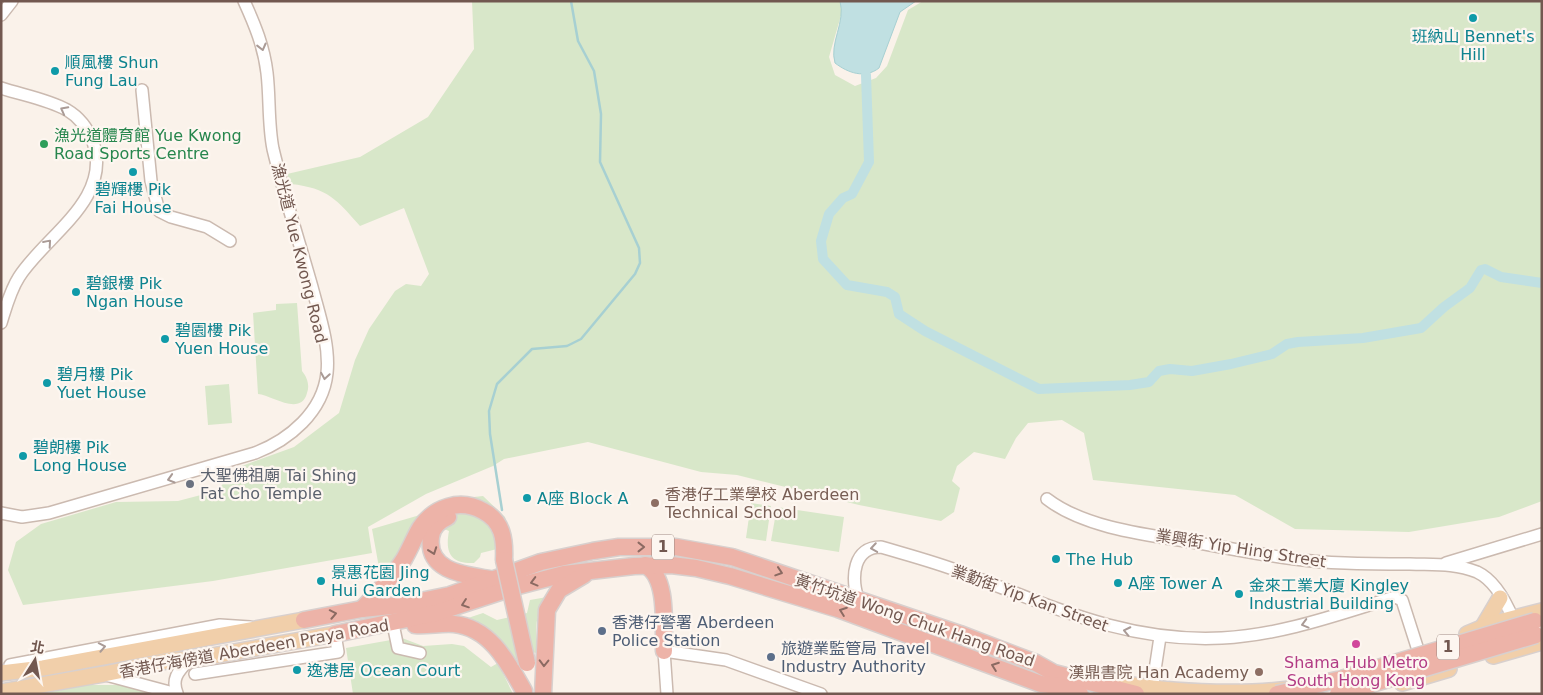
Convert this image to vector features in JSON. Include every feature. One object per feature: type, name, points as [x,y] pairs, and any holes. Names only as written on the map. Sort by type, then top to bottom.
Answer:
[{"type":"highway","points":[[362,609],[387,583],[429,525],[460,514],[473,518],[490,530],[504,560],[528,690]]},
{"type":"highway","points":[[429,525],[433,554],[441,565],[454,572],[490,579]]},
{"type":"highway","name":"黃竹坑道 Wong Chuk Hang Road","points":[[490,579],[541,562],[593,551],[619,547],[676,547],[732,557],[858,598],[1036,663]]},
{"type":"highway","points":[[645,566],[654,571],[662,589],[664,651]]},
{"type":"highway","name":"黃竹坑道 Wong Chuk Hang Road","points":[[503,591],[564,574],[645,566],[696,568],[730,576],[838,609],[1047,689]]},
{"type":"highway","points":[[662,589],[673,577],[696,568]]},
{"type":"highway","points":[[543,694],[545,617],[552,599],[559,590],[588,572]]},
{"type":"highway","name":"香港仔海傍道 Aberdeen Praya Road","points":[[304,620],[450,595],[490,579]]},
{"type":"highway","name":"香港仔海傍道 Aberdeen Praya Road","points":[[335,634],[393,624],[453,608],[503,591]]},
{"type":"highway","name":"1","points":[[1277,694],[1341,680],[1542,619]]},
{"type":"highway","points":[[393,624],[449,624],[463,626],[480,634],[498,648],[528,690]]},
{"type":"highway","name":"1","points":[[1339,694],[1542,633]]},
{"type":"highway","name":"1","points":[[1036,663],[1062,675],[1136,694]]},
{"type":"highway","name":"1","points":[[1047,689],[1080,694]]},
{"type":"main road","points":[[1490,657],[1492,638],[1481,630],[1500,598]]},
{"type":"main road","name":"黃竹坑道 Wong Chuk Hang Road","points":[[1036,663],[1058,666],[1144,687],[1196,692],[1279,691],[1342,675],[1481,630],[1491,624],[1542,611]]},
{"type":"main road","name":"香港仔海傍道 Aberdeen Praya Road","points":[[1,673],[43,668],[257,627],[304,620]]},
{"type":"main road","points":[[1508,620],[1516,650]]},
{"type":"main road","name":"香港仔海傍道 Aberdeen Praya Road","points":[[1,692],[104,674],[163,661],[192,667],[335,634]]},
{"type":"main road","points":[[1367,694],[1542,642]]},
{"type":"street","points":[[1,15],[12,1]]},
{"type":"street","name":"漁光道 Yue Kwong Road","points":[[1,513],[22,517],[49,513],[255,453],[272,446],[292,433],[308,417],[320,397],[327,372],[325,342],[274,149],[262,47],[244,1]]},
{"type":"street","points":[[1,88],[52,104],[72,114],[83,124],[90,137],[96,161],[94,179],[88,194],[76,211],[20,276],[10,293],[1,323]]},
{"type":"street","points":[[142,90],[151,181],[159,210],[171,217],[207,227],[230,241]]},
{"type":"street","name":"業興街 Yip Hing Street","points":[[1047,499],[1062,510],[1095,523],[1298,560],[1346,563],[1441,564]]},
{"type":"street","points":[[1441,564],[1542,534]]},
{"type":"street","name":"業勤街 Yip Kan Street","points":[[858,598],[853,580],[861,555],[864,550],[872,547],[882,547],[960,571],[1079,618],[1114,628],[1160,637],[1223,638],[1255,635],[1286,629],[1395,597],[1402,600],[1418,650]]},
{"type":"street","points":[[1441,564],[1479,573],[1491,582],[1500,598],[1500,608],[1508,620]]},
{"type":"street","points":[[393,624],[398,648],[420,653]]},
{"type":"street","points":[[1,668],[220,625],[257,627]]},
{"type":"street","name":"香港仔海傍道 Aberdeen Praya Road","points":[[192,667],[338,652],[335,634]]},
{"type":"street","points":[[1153,683],[1160,637]]},
{"type":"street","points":[[666,694],[664,651],[726,660],[821,694]]},
{"type":"street","points":[[177,694],[174,687],[176,676],[192,667]]},
{"type":"street","points":[[104,674],[177,694]]},
{"type":"street","points":[[1339,694],[1342,675]]},
{"type":"green space","points":[[472,1],[840,1],[842,12],[829,57],[835,75],[855,86],[876,78],[887,66],[908,10],[923,1],[1542,1],[1542,501],[1499,517],[1409,532],[1295,529],[1235,495],[1093,480],[1084,433],[1062,420],[1028,423],[1016,438],[1005,459],[974,452],[957,466],[952,481],[960,488],[954,512],[941,521],[859,505],[737,475],[701,472],[588,442],[504,459],[493,466],[426,494],[368,527],[372,553],[213,581],[23,605],[8,570],[16,542],[41,524],[116,502],[178,501],[216,491],[239,467],[294,447],[339,413],[355,360],[369,329],[395,291],[406,284],[421,286],[429,274],[404,208],[360,226],[331,197],[314,189],[291,184],[287,174],[360,157],[428,117],[474,49]]},
{"type":"green space","points":[[297,303],[302,371],[307,378],[308,387],[304,400],[292,404],[258,394],[253,313],[276,310],[276,304]]},
{"type":"green space","points":[[229,384],[232,423],[208,425],[205,386]]},
{"type":"green space","points":[[483,496],[505,517],[513,545],[481,553],[474,563],[459,561],[454,559],[449,551],[449,531],[419,518],[390,572],[380,573],[372,529],[437,510],[447,500]]},
{"type":"green space","points":[[751,503],[771,506],[766,541],[746,538]]},
{"type":"green space","points":[[777,507],[844,517],[839,552],[771,541]]},
{"type":"green space","points":[[547,597],[540,610],[536,624],[538,653],[529,652],[516,660],[511,654],[465,619],[483,613],[497,620],[527,613],[530,600]]},
{"type":"green space","points":[[402,638],[423,646],[452,644],[464,646],[491,667],[498,663],[513,694],[353,694],[346,648]]},
{"type":"green space","points":[[86,685],[133,685],[160,694],[41,694]]},
{"type":"water","points":[[840,1],[916,1],[900,12],[879,68],[874,71],[862,74],[851,72],[835,63],[834,48],[841,17]]},
{"type":"waterway","points":[[502,510],[490,434],[489,411],[497,384],[532,349],[567,346],[581,339],[635,274],[640,263],[639,248],[600,162],[601,114],[594,71],[578,41],[571,1]]},
{"type":"waterway","points":[[866,75],[869,162],[852,194],[843,198],[829,214],[821,241],[823,259],[847,285],[887,292],[895,297],[899,314],[925,331],[1039,389],[1130,385],[1149,382],[1159,371],[1170,369],[1192,371],[1231,364],[1272,354],[1287,344],[1363,338],[1421,328],[1444,307],[1470,288],[1481,270],[1485,269],[1501,277],[1542,283]]},
{"type":"place","name":"班納山 Bennet's Hill","points":[[1473,18]]},
{"type":"place","name":"順風樓 Shun Fung Lau","points":[[55,71]]},
{"type":"place","name":"漁光道體育館 Yue Kwong Road Sports Centre","points":[[44,144]]},
{"type":"place","name":"碧輝樓 Pik Fai House","points":[[133,172]]},
{"type":"place","name":"碧銀樓 Pik Ngan House","points":[[76,292]]},
{"type":"place","name":"碧園樓 Pik Yuen House","points":[[165,339]]},
{"type":"place","name":"碧月樓 Pik Yuet House","points":[[47,383]]},
{"type":"place","name":"碧朗樓 Pik Long House","points":[[23,456]]},
{"type":"place","name":"大聖佛祖廟 Tai Shing Fat Cho Temple","points":[[190,484]]},
{"type":"place","name":"A座 Block A","points":[[527,498]]},
{"type":"place","name":"香港仔工業學校 Aberdeen Technical School","points":[[655,503]]},
{"type":"place","name":"The Hub","points":[[1056,559]]},
{"type":"place","name":"景惠花園 Jing Hui Garden","points":[[321,581]]},
{"type":"place","name":"A座 Tower A","points":[[1118,583]]},
{"type":"place","name":"金來工業大廈 Kingley Industrial Building","points":[[1239,594]]},
{"type":"place","name":"香港仔警署 Aberdeen Police Station","points":[[602,631]]},
{"type":"place","name":"Shama Hub Metro South Hong Kong","points":[[1356,644]]},
{"type":"place","name":"旅遊業監管局 Travel Industry Authority","points":[[771,657]]},
{"type":"place","name":"逸港居 Ocean Court","points":[[297,670]]},
{"type":"place","name":"漢鼎書院 Han Academy","points":[[1259,672]]}]
